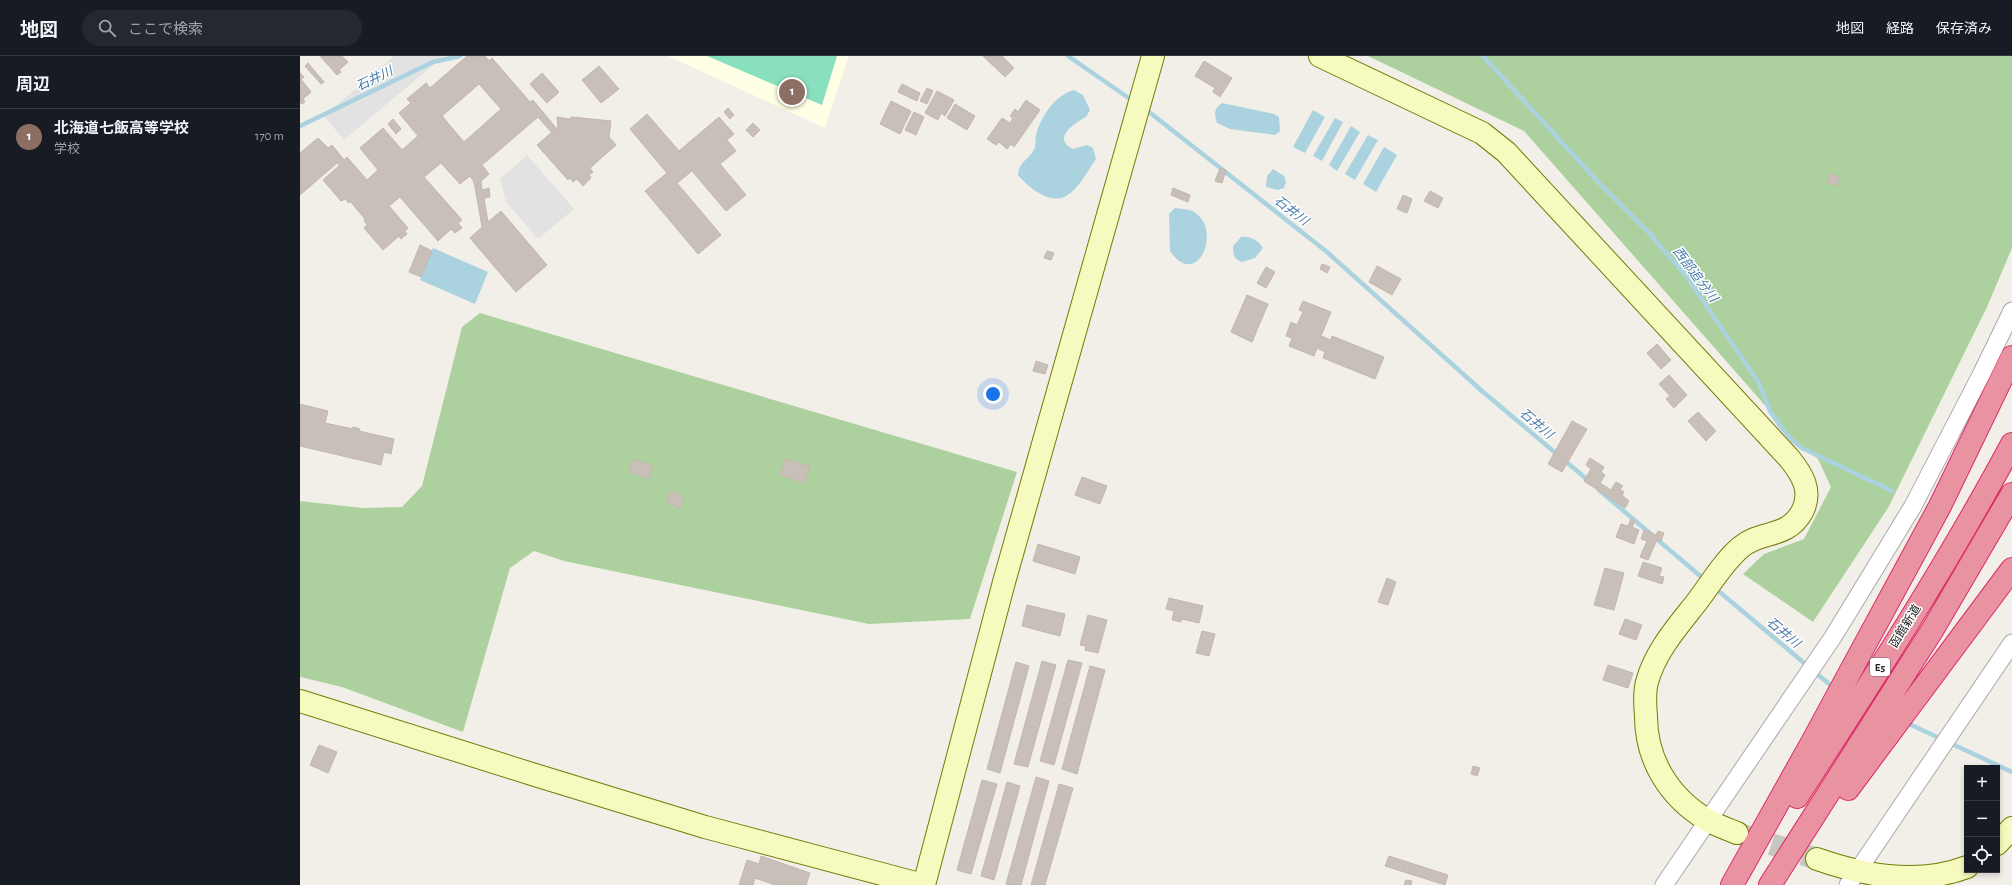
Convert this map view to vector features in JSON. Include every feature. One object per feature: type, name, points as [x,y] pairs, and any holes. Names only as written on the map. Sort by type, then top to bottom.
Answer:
[{"type":"highway","points":[[1732,885],[1810,746],[1937,513],[2012,357]]},
{"type":"highway","name":"函館新道","points":[[1740,885],[1912,616],[1980,502],[2012,444]]},
{"type":"highway","name":"函館新道","points":[[1770,885],[1932,629],[2012,494]]},
{"type":"highway","points":[[1774,885],[2012,569]]},
{"type":"street","points":[[300,700],[535,775],[705,827],[923,885],[1004,582],[1153,56]]},
{"type":"street","points":[[1320,56],[1482,133],[1506,152],[1789,458],[1800,472],[1807,487],[1806,503],[1796,521],[1787,529],[1758,538],[1742,546],[1716,574],[1669,637],[1659,654],[1647,682],[1646,732],[1652,757],[1669,786],[1688,806],[1708,820],[1737,833]]},
{"type":"street","points":[[1664,885],[1833,637],[1912,506],[2012,311]]},
{"type":"street","points":[[1852,879],[2012,643]]},
{"type":"street","points":[[2000,841],[2012,828]]},
{"type":"street","points":[[1817,859],[1852,879],[1914,883],[1935,880],[1964,868]]},
{"type":"shaded area","points":[[394,56],[444,56],[344,140],[324,116]]},
{"type":"shaded area","points":[[668,56],[849,56],[825,128]]},
{"type":"shaded area","points":[[527,155],[574,209],[538,239],[506,202],[500,179]]},
{"type":"green space","points":[[707,56],[837,56],[822,105]]},
{"type":"green space","points":[[1368,56],[2012,56],[2012,248],[1987,307],[1888,508],[1813,622],[1743,574],[1764,554],[1804,539],[1831,487],[1818,459],[1792,440],[1770,411],[1524,131]]},
{"type":"green space","points":[[480,313],[1017,472],[970,619],[869,624],[564,561],[534,551],[510,568],[463,732],[342,687],[300,677],[300,501],[363,508],[402,507],[422,486],[462,327]]},
{"type":"water","points":[[1074,90],[1083,95],[1090,110],[1086,117],[1067,131],[1064,140],[1067,145],[1073,149],[1087,145],[1093,148],[1096,159],[1074,190],[1064,197],[1058,199],[1051,198],[1032,189],[1018,175],[1019,170],[1035,147],[1038,128],[1045,114],[1061,96]]},
{"type":"water","points":[[1222,103],[1274,114],[1279,117],[1280,131],[1275,135],[1230,129],[1217,123],[1215,112],[1217,107]]},
{"type":"water","points":[[1313,110],[1325,117],[1305,153],[1293,147]]},
{"type":"water","points":[[1335,118],[1343,122],[1322,161],[1313,156]]},
{"type":"water","points":[[1351,126],[1360,132],[1337,171],[1329,165]]},
{"type":"water","points":[[1368,135],[1378,140],[1355,180],[1345,174]]},
{"type":"water","points":[[1384,147],[1397,155],[1376,192],[1363,184]]},
{"type":"water","points":[[1273,169],[1284,176],[1286,182],[1284,188],[1278,190],[1266,187],[1267,176]]},
{"type":"water","points":[[1175,208],[1190,210],[1200,217],[1206,228],[1207,240],[1204,251],[1198,260],[1190,264],[1181,262],[1170,251],[1169,214]]},
{"type":"water","points":[[1241,237],[1254,239],[1263,248],[1255,258],[1242,262],[1237,260],[1234,254],[1233,246]]},
{"type":"water","points":[[433,248],[488,272],[475,304],[420,280]]},
{"type":"building","points":[[320,56],[342,56],[348,62],[339,70],[341,72],[337,75]]},
{"type":"building","points":[[467,56],[485,56],[489,61],[492,58],[530,102],[533,100],[557,129],[552,133],[538,117],[482,165],[489,174],[475,187],[470,176],[460,184],[441,163],[424,177],[462,220],[458,223],[462,228],[455,233],[451,229],[438,241],[400,197],[389,206],[408,228],[405,231],[407,234],[401,239],[399,236],[383,250],[364,228],[367,225],[364,221],[365,219],[350,201],[349,203],[345,199],[341,201],[323,180],[340,165],[337,163],[300,195],[300,153],[318,138],[328,148],[332,145],[344,160],[347,157],[367,180],[378,170],[360,148],[383,128],[402,150],[418,136],[399,113],[411,103],[407,99],[426,83],[430,88]],"holes":[[[479,84],[501,109],[464,142],[442,116]]]},
{"type":"building","points":[[983,56],[1002,56],[1014,68],[1005,77]]},
{"type":"building","points":[[1204,61],[1232,78],[1220,97],[1213,92],[1215,88],[1195,76]]},
{"type":"building","points":[[308,63],[324,82],[321,84],[305,66]]},
{"type":"building","points":[[599,66],[619,89],[601,103],[582,80]]},
{"type":"building","points":[[300,73],[304,77],[301,79],[311,92],[303,99],[305,102],[302,104],[300,102]]},
{"type":"building","points":[[542,73],[559,92],[547,103],[530,84]]},
{"type":"building","points":[[902,84],[920,93],[917,101],[898,92]]},
{"type":"building","points":[[927,88],[933,91],[927,104],[920,101]]},
{"type":"building","points":[[937,91],[954,100],[945,116],[941,113],[938,120],[925,113]]},
{"type":"building","points":[[1026,100],[1040,110],[1014,147],[1011,144],[1007,149],[999,142],[996,145],[987,139],[1002,118],[1010,123],[1013,118],[1010,116],[1015,109],[1018,112]]},
{"type":"building","points":[[891,101],[911,111],[900,134],[880,124]]},
{"type":"building","points":[[955,104],[975,116],[967,130],[947,118]]},
{"type":"building","points":[[728,108],[734,115],[730,119],[724,112]]},
{"type":"building","points":[[914,112],[924,117],[916,135],[905,130]]},
{"type":"building","points":[[647,114],[679,151],[719,117],[734,134],[727,140],[736,151],[720,164],[746,195],[726,211],[692,171],[677,183],[721,235],[698,254],[645,191],[667,173],[630,129]]},
{"type":"building","points":[[557,117],[611,121],[609,137],[616,145],[590,168],[593,172],[589,175],[591,178],[583,186],[577,179],[573,182],[570,178],[568,180],[537,145],[558,127]]},
{"type":"building","points":[[393,119],[401,129],[396,134],[388,124]]},
{"type":"building","points":[[753,123],[760,130],[753,137],[746,130]]},
{"type":"building","points":[[1220,168],[1226,170],[1222,183],[1215,181]]},
{"type":"building","points":[[1831,173],[1840,177],[1836,186],[1827,182]]},
{"type":"building","points":[[481,182],[482,190],[489,188],[490,197],[484,198],[488,222],[501,211],[547,265],[516,292],[470,238],[482,227],[475,187]]},
{"type":"building","points":[[1173,188],[1190,195],[1188,202],[1171,195]]},
{"type":"building","points":[[1430,191],[1443,198],[1438,208],[1424,201]]},
{"type":"building","points":[[1403,195],[1412,199],[1407,213],[1397,209]]},
{"type":"building","points":[[420,245],[432,251],[421,277],[409,272]]},
{"type":"building","points":[[1047,251],[1054,253],[1051,260],[1044,258]]},
{"type":"building","points":[[1322,264],[1330,267],[1327,273],[1320,269]]},
{"type":"building","points":[[1377,266],[1401,279],[1392,295],[1369,282]]},
{"type":"building","points":[[1266,267],[1275,272],[1266,288],[1257,283]]},
{"type":"building","points":[[1247,295],[1268,304],[1252,342],[1231,332]]},
{"type":"building","points":[[1303,301],[1331,312],[1321,336],[1331,340],[1332,336],[1384,357],[1375,379],[1323,358],[1325,352],[1317,348],[1314,356],[1289,346],[1292,338],[1286,336],[1291,322],[1297,325],[1303,312],[1299,310]]},
{"type":"building","points":[[1657,344],[1671,360],[1661,369],[1647,353]]},
{"type":"building","points":[[1036,361],[1048,365],[1045,374],[1033,371]]},
{"type":"building","points":[[1669,375],[1687,395],[1674,408],[1666,399],[1670,396],[1659,384]]},
{"type":"building","points":[[300,404],[328,411],[325,423],[353,429],[353,427],[360,429],[359,431],[394,439],[391,454],[384,452],[381,465],[300,446]]},
{"type":"building","points":[[1698,412],[1716,431],[1706,441],[1688,421]]},
{"type":"building","points":[[1572,421],[1587,429],[1562,472],[1548,464]]},
{"type":"building","points":[[1590,458],[1604,467],[1601,472],[1605,475],[1600,483],[1611,490],[1616,482],[1623,486],[1620,489],[1624,492],[1622,495],[1629,501],[1625,508],[1584,481],[1591,469],[1586,465]]},
{"type":"building","points":[[633,459],[653,466],[649,479],[629,472]]},
{"type":"building","points":[[786,459],[810,466],[804,483],[780,475]]},
{"type":"building","points":[[1082,477],[1107,486],[1100,504],[1075,495]]},
{"type":"building","points":[[671,491],[684,497],[680,508],[666,502]]},
{"type":"building","points":[[1631,519],[1635,521],[1632,527],[1639,530],[1634,544],[1616,537],[1621,524],[1628,526]]},
{"type":"building","points":[[1644,530],[1656,535],[1658,531],[1664,533],[1661,541],[1657,540],[1648,560],[1640,557],[1647,541],[1641,539]]},
{"type":"building","points":[[1038,544],[1080,557],[1075,574],[1033,561]]},
{"type":"building","points":[[1643,562],[1662,568],[1659,576],[1664,577],[1662,584],[1638,576]]},
{"type":"building","points":[[1605,568],[1624,573],[1614,610],[1594,605]]},
{"type":"building","points":[[1387,578],[1396,582],[1388,605],[1378,602]]},
{"type":"building","points":[[1169,598],[1203,606],[1199,623],[1182,619],[1181,622],[1172,620],[1174,611],[1166,609]]},
{"type":"building","points":[[1027,605],[1065,614],[1060,636],[1022,626]]},
{"type":"building","points":[[1088,615],[1107,620],[1098,653],[1085,650],[1086,646],[1080,645]]},
{"type":"building","points":[[1625,619],[1642,625],[1636,640],[1619,634]]},
{"type":"building","points":[[1202,631],[1215,634],[1209,656],[1196,653]]},
{"type":"building","points":[[1068,660],[1082,663],[1054,765],[1040,761]]},
{"type":"building","points":[[1042,661],[1056,665],[1028,767],[1014,764]]},
{"type":"building","points":[[1016,662],[1029,666],[1000,773],[987,769]]},
{"type":"building","points":[[1608,665],[1633,673],[1628,688],[1603,680]]},
{"type":"building","points":[[1090,666],[1105,670],[1077,774],[1062,769]]},
{"type":"building","points":[[319,745],[337,752],[328,773],[310,765]]},
{"type":"building","points":[[1473,766],[1480,768],[1477,776],[1471,774]]},
{"type":"building","points":[[1036,777],[1049,781],[1021,885],[1006,884]]},
{"type":"building","points":[[982,780],[997,784],[971,874],[957,870]]},
{"type":"building","points":[[1007,782],[1020,786],[994,880],[981,876]]},
{"type":"building","points":[[1059,784],[1073,788],[1045,885],[1031,885]]},
{"type":"building","points":[[761,856],[810,873],[806,885],[775,885],[755,878],[753,885],[739,885],[747,860],[759,864]]},
{"type":"building","points":[[1389,856],[1448,875],[1445,885],[1385,866]]},
{"type":"building","points":[[1406,880],[1412,881],[1411,885],[1404,885]]},
{"type":"waterway","name":"石井川","points":[[300,126],[433,62],[460,56]]},
{"type":"waterway","name":"石井川","points":[[1068,56],[1133,101]]},
{"type":"waterway","name":"西部追分川","points":[[1483,56],[1599,183],[1650,234],[1686,276],[1759,383],[1770,411],[1792,440],[1802,448],[1892,491]]},
{"type":"waterway","name":"石井川","points":[[1144,108],[1327,252],[1482,391],[1558,455]]},
{"type":"waterway","name":"石井川","points":[[1564,460],[1589,481]]},
{"type":"waterway","name":"石井川","points":[[1599,490],[1705,580]]},
{"type":"waterway","name":"石井川","points":[[1715,588],[1835,689]]},
{"type":"waterway","name":"石井川","points":[[1905,722],[2012,772]]},
{"type":"tunnel","points":[[1740,834],[1817,859]]},
{"type":"place","name":"北海道七飯高等学校","points":[[792,92]]}]
